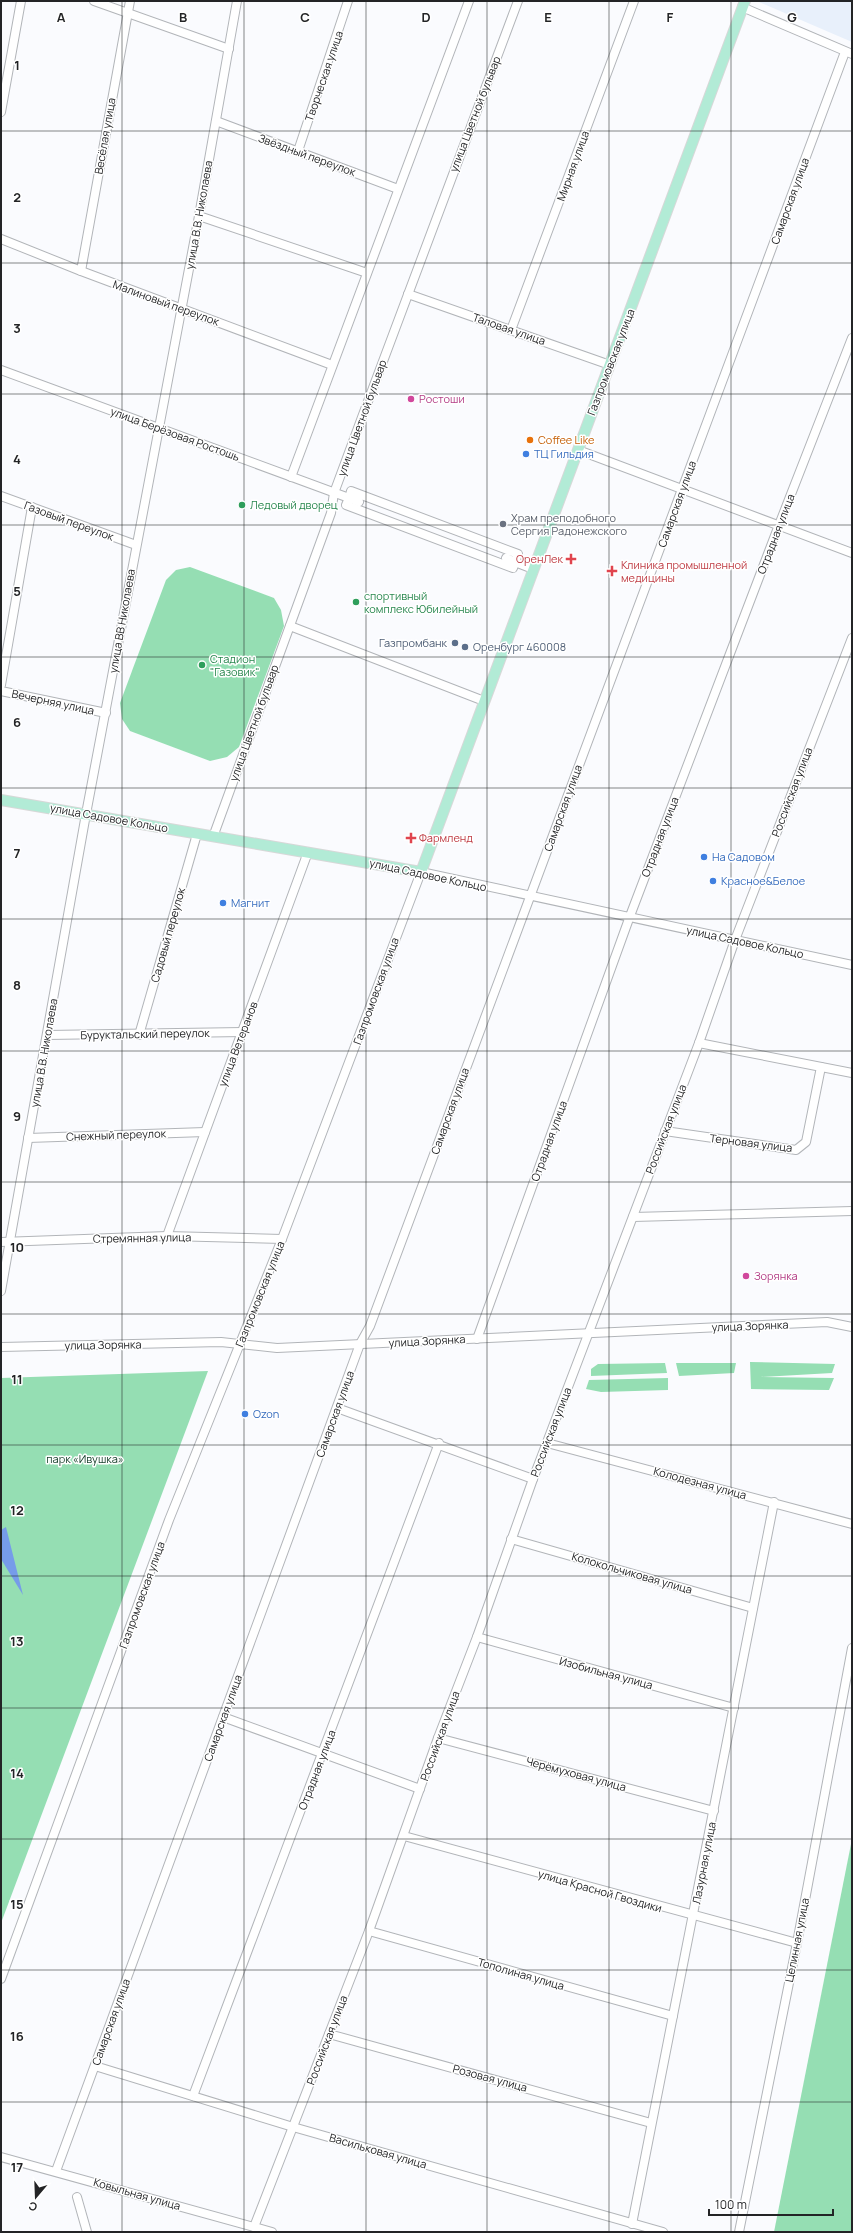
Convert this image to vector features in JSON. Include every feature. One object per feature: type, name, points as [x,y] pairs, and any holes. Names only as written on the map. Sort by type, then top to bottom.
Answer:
[{"type":"main road","name":"Газпромовская улица","points":[[421,872],[744,4]]},
{"type":"main road","name":"улица Садовое Кольцо","points":[[1,800],[421,872]]},
{"type":"street","points":[[1,112],[21,1]]},
{"type":"street","points":[[94,1],[229,49]]},
{"type":"street","name":"Весёлая улица","points":[[81,272],[130,1]]},
{"type":"street","name":"улица В.В. Николаева","points":[[159,428],[199,216],[237,1]]},
{"type":"street","name":"Творческая улица","points":[[298,150],[348,1]]},
{"type":"street","points":[[291,476],[469,1]]},
{"type":"street","name":"улица Цветной бульвар","points":[[214,837],[331,513],[334,492],[518,1]]},
{"type":"street","name":"Мирная улица","points":[[511,330],[634,1]]},
{"type":"street","points":[[744,4],[849,53]]},
{"type":"street","name":"Самарская улица","points":[[56,2171],[360,1344],[370,1326],[682,491],[849,53]]},
{"type":"street","name":"Звёздный переулок","points":[[216,121],[298,150],[398,189]]},
{"type":"street","points":[[199,216],[367,273]]},
{"type":"street","name":"Малиновый переулок","points":[[1,239],[81,272],[332,365]]},
{"type":"street","name":"Таловая улица","points":[[408,294],[610,364]]},
{"type":"street","name":"Отрадная улица","points":[[477,1339],[630,916],[852,338]]},
{"type":"street","name":"улица Берёзовая Ростошь","points":[[1,370],[349,498]]},
{"type":"street","name":"улица ВВ Николаева","points":[[86,814],[159,428]]},
{"type":"street","points":[[578,450],[682,491],[779,525],[852,553]]},
{"type":"street","points":[[349,498],[346,506],[359,502],[392,506],[479,539],[506,558],[513,568],[518,554],[506,558],[473,554],[386,521],[359,502],[351,491],[349,498]]},
{"type":"street","name":"Газовый переулок","points":[[1,496],[136,546]]},
{"type":"street","points":[[386,521],[392,506]]},
{"type":"street","points":[[1,685],[32,507]]},
{"type":"street","points":[[402,527],[408,513]]},
{"type":"street","points":[[420,534],[426,519]]},
{"type":"street","points":[[441,541],[446,527]]},
{"type":"street","points":[[457,548],[463,533]]},
{"type":"street","points":[[473,554],[479,539]]},
{"type":"street","points":[[515,562],[533,568]]},
{"type":"street","points":[[290,626],[484,700]]},
{"type":"street","name":"Российская улица","points":[[254,2227],[369,1931],[438,1738],[477,1637],[533,1479],[699,1044],[735,940],[852,638]]},
{"type":"street","name":"Вечерняя улица","points":[[1,691],[106,712]]},
{"type":"street","name":"улица В.В. Николаева","points":[[1,1291],[86,814]]},
{"type":"street","name":"Садовый переулок","points":[[139,1035],[197,834]]},
{"type":"street","name":"улица Ветеранов","points":[[167,1236],[308,852]]},
{"type":"street","name":"улица Садовое Кольцо","points":[[421,872],[530,897],[630,916],[852,965]]},
{"type":"street","name":"Газпромовская улица","points":[[1,1979],[169,1520],[282,1239],[421,872]]},
{"type":"street","name":"Буруктальский переулок","points":[[47,1035],[139,1035],[242,1032]]},
{"type":"street","points":[[699,1044],[852,1073]]},
{"type":"street","name":"Терновая улица","points":[[665,1131],[796,1150],[806,1142],[821,1067]]},
{"type":"street","name":"Снежный переулок","points":[[28,1138],[205,1132]]},
{"type":"street","points":[[633,1217],[852,1211]]},
{"type":"street","name":"Стремянная улица","points":[[1,1242],[167,1236],[282,1239]]},
{"type":"street","name":"улица Зорянка","points":[[1,1348],[221,1342],[277,1348],[477,1339],[588,1332],[827,1322],[852,1327]]},
{"type":"street","points":[[337,1408],[439,1443],[533,1479]]},
{"type":"street","name":"Отрадная улица","points":[[193,2096],[324,1753],[439,1443]]},
{"type":"street","name":"Колодезная улица","points":[[547,1443],[774,1502],[852,1524]]},
{"type":"street","name":"Лазурная улица","points":[[632,2224],[774,1502]]},
{"type":"street","name":"Колокольчиковая улица","points":[[511,1539],[753,1608]]},
{"type":"street","name":"Изобильная улица","points":[[477,1637],[734,1708]]},
{"type":"street","name":"Целинная улица","points":[[739,2232],[797,1943],[852,1648]]},
{"type":"street","points":[[223,1717],[420,1789]]},
{"type":"street","name":"Черёмуховая улица","points":[[438,1738],[714,1811]]},
{"type":"street","name":"улица Красной Гвоздики","points":[[404,1836],[693,1916],[797,1943]]},
{"type":"street","name":"Тополиная улица","points":[[369,1931],[673,2016]]},
{"type":"street","name":"Розовая улица","points":[[329,2034],[652,2123]]},
{"type":"street","name":"Васильковая улица","points":[[95,2066],[293,2127],[663,2232]]},
{"type":"street","name":"Ковыльная улица","points":[[1,2157],[272,2232]]},
{"type":"street","points":[[77,2197],[87,2232]]},
{"type":"shaded area","points":[[852,1],[852,42],[759,2]]},
{"type":"green space","name":"Стадион \"Газовик\"","points":[[190,567],[274,598],[281,610],[284,626],[239,747],[227,757],[210,761],[130,731],[122,719],[120,703],[166,580],[176,570]]},
{"type":"green space","points":[[750,1362],[835,1364],[832,1373],[760,1377],[834,1378],[829,1390],[751,1389]]},
{"type":"green space","points":[[665,1363],[667,1373],[591,1376],[591,1369],[598,1364]]},
{"type":"green space","points":[[676,1363],[736,1363],[734,1373],[679,1376]]},
{"type":"green space","name":"парк «Ивушка»","points":[[208,1371],[1,1923],[1,1378]]},
{"type":"green space","points":[[668,1378],[668,1390],[601,1392],[586,1389],[589,1380]]},
{"type":"green space","points":[[852,1839],[852,2232],[774,2232]]},
{"type":"water","points":[[6,1527],[23,1595],[1,1559],[1,1530]]},
{"type":"place","name":"Ростоши","points":[[411,399]]},
{"type":"place","name":"Coffee Like","points":[[530,440]]},
{"type":"place","name":"ТЦ Гильдия","points":[[526,454]]},
{"type":"place","name":"Ледовый дворец","points":[[242,505]]},
{"type":"place","name":"Храм преподобного Сергия Радонежского","points":[[503,524]]},
{"type":"place","name":"ОренЛек","points":[[571,559]]},
{"type":"place","name":"Клиника промышленной медицины","points":[[612,571]]},
{"type":"place","name":"спортивный комплекс Юбилейный","points":[[356,602]]},
{"type":"place","name":"Газпромбанк","points":[[455,643]]},
{"type":"place","name":"Оренбург 460008","points":[[465,647]]},
{"type":"place","name":"Стадион \"Газовик\"","points":[[202,665]]},
{"type":"place","name":"Фармленд","points":[[411,838]]},
{"type":"place","name":"На Садовом","points":[[704,857]]},
{"type":"place","name":"Красное&Белое","points":[[713,881]]},
{"type":"place","name":"Магнит","points":[[223,903]]},
{"type":"place","name":"Зорянка","points":[[746,1276]]},
{"type":"place","name":"Ozon","points":[[245,1414]]}]
